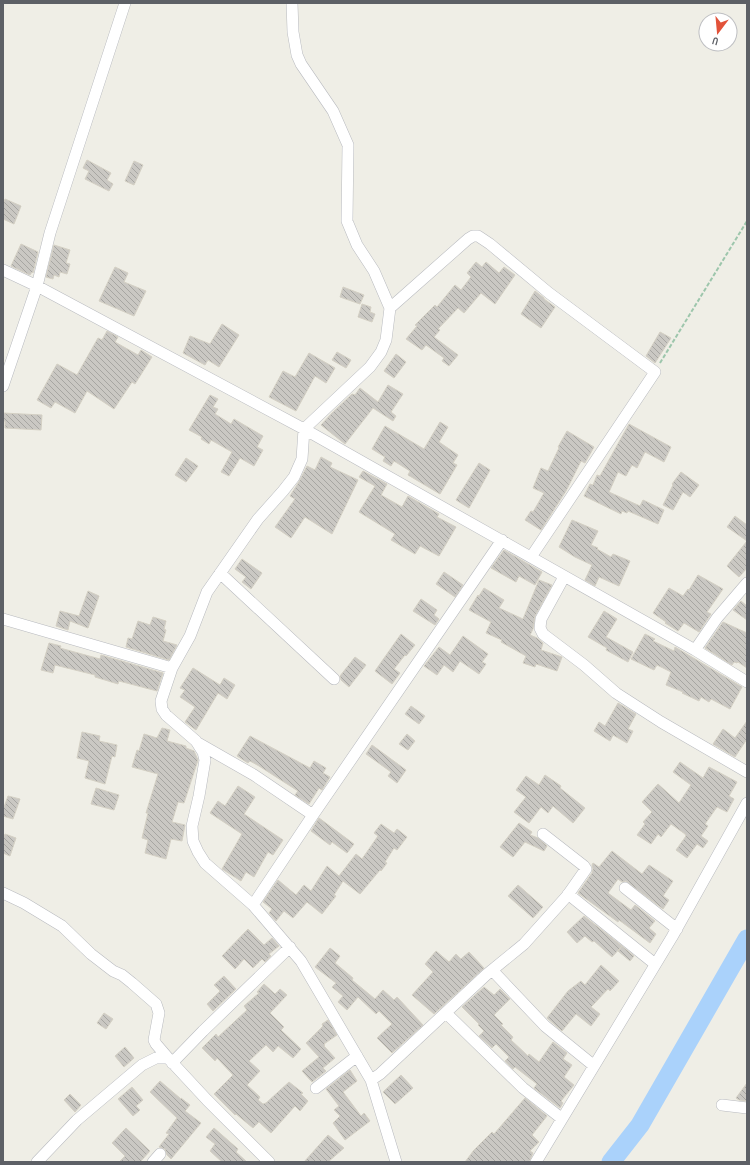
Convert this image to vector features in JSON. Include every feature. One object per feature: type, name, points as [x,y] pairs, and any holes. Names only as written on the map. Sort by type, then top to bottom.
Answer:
[{"type":"street","points":[[3,386],[37,286],[50,233],[125,3]]},
{"type":"street","points":[[292,3],[293,32],[296,55],[333,111],[348,145],[347,221],[357,245],[374,271],[390,308],[386,340],[381,352],[370,367],[304,429],[302,458],[294,477],[284,491],[258,519],[207,592],[190,636],[172,668],[161,702],[162,708],[166,715],[196,742],[254,775],[313,815]]},
{"type":"street","points":[[390,308],[468,238],[478,236],[490,244],[549,293],[655,372],[530,557]]},
{"type":"street","points":[[3,270],[37,286],[304,429],[695,650],[747,682]]},
{"type":"street","points":[[253,906],[313,815],[502,540]]},
{"type":"street","points":[[220,574],[334,679]]},
{"type":"street","points":[[564,577],[541,619],[540,628],[543,634],[584,665],[616,693],[661,722],[747,772]]},
{"type":"street","points":[[695,650],[717,618],[747,583]]},
{"type":"street","points":[[3,619],[172,668]]},
{"type":"street","points":[[196,742],[203,752],[205,760],[192,826],[193,841],[198,852],[205,863],[253,906],[301,961],[371,1080],[396,1162]]},
{"type":"street","points":[[536,1162],[593,1065],[677,928],[747,803]]},
{"type":"street","points":[[371,1080],[380,1074],[492,970],[524,944],[568,894],[585,871],[585,868],[543,834]]},
{"type":"street","points":[[625,888],[677,928]]},
{"type":"street","points":[[3,893],[62,926],[91,954],[127,979],[156,1004],[159,1013],[154,1040],[156,1044],[170,1061],[269,1162]]},
{"type":"street","points":[[568,894],[655,964]]},
{"type":"street","points":[[170,1061],[290,947]]},
{"type":"street","points":[[492,970],[545,1026],[593,1065]]},
{"type":"street","points":[[446,1013],[523,1088],[562,1118]]},
{"type":"street","points":[[316,1088],[357,1056]]},
{"type":"street","points":[[37,1162],[78,1120],[142,1065],[156,1058],[170,1061]]},
{"type":"street","points":[[722,1106],[747,1108]]},
{"type":"path","points":[[655,372],[747,221]]},
{"type":"building","points":[[87,160],[111,173],[107,180],[113,184],[109,191],[85,179],[89,171],[83,168]]},
{"type":"building","points":[[134,161],[143,165],[134,185],[125,181]]},
{"type":"building","points":[[5,199],[21,206],[14,224],[3,219],[3,205]]},
{"type":"building","points":[[21,244],[38,252],[33,273],[32,272],[30,275],[11,266]]},
{"type":"building","points":[[54,245],[70,250],[66,263],[70,264],[67,274],[60,272],[59,277],[54,275],[53,279],[46,277]]},
{"type":"building","points":[[476,262],[482,267],[486,262],[499,273],[504,267],[515,275],[495,304],[481,293],[464,313],[458,308],[438,329],[440,330],[434,337],[458,355],[449,366],[442,361],[444,358],[426,345],[422,350],[406,339],[417,326],[415,325],[435,305],[437,307],[455,285],[461,290],[471,277],[467,273]]},
{"type":"building","points":[[115,267],[128,273],[124,282],[146,291],[134,316],[99,301]]},
{"type":"building","points":[[343,287],[364,295],[360,304],[340,297]]},
{"type":"building","points":[[535,291],[555,307],[541,328],[521,314]]},
{"type":"building","points":[[362,304],[371,307],[370,312],[375,314],[372,322],[358,317]]},
{"type":"building","points":[[222,324],[239,335],[219,367],[208,360],[205,365],[183,353],[190,336],[210,344]]},
{"type":"building","points":[[107,331],[118,337],[115,342],[138,355],[141,350],[152,357],[135,384],[132,382],[114,409],[87,391],[75,413],[55,402],[51,408],[37,400],[57,364],[77,375],[98,338],[102,340]]},
{"type":"building","points":[[660,332],[671,338],[655,363],[646,356]]},
{"type":"building","points":[[337,352],[351,360],[346,368],[332,360]]},
{"type":"building","points":[[309,353],[335,368],[326,383],[315,376],[296,411],[269,397],[283,371],[295,377]]},
{"type":"building","points":[[396,354],[406,362],[394,378],[384,371]]},
{"type":"building","points":[[388,385],[403,394],[391,412],[396,416],[393,421],[373,408],[345,444],[321,425],[352,394],[355,395],[360,388],[378,402]]},
{"type":"building","points":[[210,395],[218,399],[213,407],[218,409],[215,414],[231,424],[234,419],[263,436],[257,447],[263,450],[254,466],[240,458],[229,476],[221,472],[232,452],[211,440],[209,444],[201,439],[202,437],[189,430]]},
{"type":"building","points":[[3,413],[42,415],[41,430],[5,428]]},
{"type":"building","points":[[440,422],[448,427],[439,442],[458,455],[453,463],[457,465],[440,494],[408,475],[410,471],[394,461],[391,466],[383,461],[385,457],[372,449],[385,426],[424,449]]},
{"type":"building","points":[[629,424],[671,447],[664,462],[645,452],[637,468],[632,465],[626,476],[618,472],[609,492],[640,506],[643,500],[664,510],[658,524],[628,511],[627,513],[622,511],[621,514],[584,496],[590,484],[593,485],[597,475],[600,476]]},
{"type":"building","points":[[567,431],[594,447],[585,463],[581,461],[566,491],[541,530],[525,520],[531,511],[533,512],[544,493],[533,488],[541,468],[548,471],[559,448],[558,447]]},
{"type":"building","points":[[321,457],[332,463],[330,467],[358,480],[332,534],[305,517],[291,538],[275,527],[295,499],[290,496],[307,466],[315,470]]},
{"type":"building","points":[[186,458],[198,466],[186,482],[175,475]]},
{"type":"building","points":[[479,463],[490,470],[469,508],[456,500]]},
{"type":"building","points":[[363,471],[387,484],[381,495],[402,507],[408,496],[439,514],[437,517],[456,527],[439,556],[420,546],[415,554],[391,540],[395,534],[359,512],[375,486],[359,477]]},
{"type":"building","points":[[681,472],[699,485],[690,497],[683,492],[673,510],[663,505],[673,485],[672,484]]},
{"type":"building","points":[[735,516],[747,525],[747,541],[727,527]]},
{"type":"building","points":[[572,520],[598,531],[591,545],[611,557],[613,554],[630,561],[619,586],[599,577],[595,586],[585,580],[592,565],[559,547]]},
{"type":"building","points":[[747,541],[747,568],[739,577],[727,566]]},
{"type":"building","points":[[504,550],[542,572],[535,585],[519,576],[516,582],[491,568]]},
{"type":"building","points":[[242,559],[262,573],[251,589],[242,582],[246,577],[235,569]]},
{"type":"building","points":[[444,572],[463,585],[455,597],[436,584]]},
{"type":"building","points":[[698,575],[723,589],[707,612],[711,614],[699,632],[684,623],[678,631],[653,613],[669,588],[683,596],[688,589],[689,590]]},
{"type":"building","points":[[539,580],[552,585],[535,616],[533,629],[530,635],[543,643],[541,650],[562,657],[557,671],[536,664],[535,667],[523,663],[526,656],[501,642],[502,640],[486,633],[491,622],[469,610],[484,588],[504,600],[499,608],[523,619]]},
{"type":"building","points":[[88,591],[99,596],[88,628],[70,621],[68,630],[56,626],[60,611],[79,616]]},
{"type":"building","points":[[421,599],[437,610],[434,615],[439,619],[435,625],[413,611]]},
{"type":"building","points":[[741,601],[747,606],[747,620],[733,610]]},
{"type":"building","points":[[604,611],[617,619],[606,637],[633,652],[628,662],[606,650],[607,648],[588,637]]},
{"type":"building","points":[[153,617],[166,621],[164,629],[166,630],[163,641],[177,645],[169,660],[126,647],[128,638],[132,639],[138,621],[150,625]]},
{"type":"building","points":[[723,622],[747,633],[747,668],[738,662],[734,662],[732,665],[705,648]]},
{"type":"building","points":[[401,634],[415,645],[394,669],[400,673],[392,684],[375,671]]},
{"type":"building","points":[[645,634],[655,639],[653,641],[674,651],[675,647],[742,687],[730,709],[711,699],[709,702],[701,697],[699,701],[666,685],[671,672],[657,665],[654,670],[631,659]]},
{"type":"building","points":[[463,636],[488,654],[482,662],[486,664],[479,674],[460,661],[453,672],[444,665],[437,675],[424,666],[439,647],[450,655]]},
{"type":"building","points":[[49,643],[61,646],[60,648],[100,659],[101,655],[163,673],[157,691],[119,681],[118,684],[95,677],[95,675],[55,665],[53,673],[41,670]]},
{"type":"building","points":[[355,657],[366,665],[349,687],[341,680],[340,676]]},
{"type":"building","points":[[193,668],[220,685],[224,678],[235,685],[227,699],[218,693],[196,730],[185,722],[195,707],[180,697],[185,690],[180,688]]},
{"type":"building","points":[[618,703],[636,714],[628,729],[633,731],[627,743],[613,735],[610,741],[594,731],[599,722],[605,726]]},
{"type":"building","points":[[411,706],[425,716],[419,724],[405,714]]},
{"type":"building","points":[[747,721],[747,739],[735,757],[713,744],[723,729],[735,738]]},
{"type":"building","points":[[162,728],[170,730],[167,741],[186,746],[186,748],[194,751],[198,760],[184,803],[178,802],[172,822],[185,825],[182,841],[171,839],[166,859],[145,853],[148,840],[142,838],[148,813],[146,813],[158,774],[132,767],[144,734],[157,738]]},
{"type":"building","points":[[82,732],[100,736],[99,741],[117,745],[115,757],[112,756],[105,784],[85,778],[89,761],[77,758]]},
{"type":"building","points":[[407,734],[415,741],[408,750],[399,744]]},
{"type":"building","points":[[250,736],[310,768],[314,761],[326,768],[323,773],[330,777],[322,790],[319,788],[309,804],[295,795],[298,791],[259,766],[250,761],[248,763],[237,756]]},
{"type":"building","points":[[372,745],[406,770],[397,783],[388,776],[391,772],[366,754]]},
{"type":"building","points":[[680,762],[703,778],[709,767],[737,782],[729,796],[734,799],[727,812],[717,807],[705,824],[708,826],[701,836],[708,841],[703,848],[697,844],[687,858],[676,850],[686,836],[671,824],[661,837],[658,834],[651,844],[637,835],[645,824],[643,822],[652,812],[642,802],[658,784],[679,803],[691,785],[673,772]]},
{"type":"building","points":[[545,775],[561,786],[560,788],[585,808],[573,823],[553,806],[548,813],[541,807],[529,823],[514,812],[526,797],[516,790],[526,776],[539,785]]},
{"type":"building","points":[[238,786],[255,797],[244,814],[283,840],[273,855],[268,852],[254,877],[246,872],[241,881],[222,869],[242,834],[210,813],[218,801],[225,806]]},
{"type":"building","points":[[96,788],[119,795],[114,810],[91,804]]},
{"type":"building","points":[[8,796],[20,799],[13,819],[3,816],[3,810]]},
{"type":"building","points":[[319,818],[354,844],[347,853],[332,842],[330,845],[311,831]]},
{"type":"building","points":[[519,823],[532,832],[530,835],[538,838],[547,846],[544,851],[525,842],[513,857],[500,847]]},
{"type":"building","points":[[381,824],[394,833],[397,829],[407,837],[397,850],[394,848],[385,862],[387,863],[360,894],[343,881],[334,895],[336,896],[322,914],[307,902],[293,918],[284,911],[276,921],[269,913],[272,909],[263,902],[278,880],[296,895],[304,885],[311,891],[327,866],[339,876],[356,854],[362,859],[378,836],[374,833]]},
{"type":"building","points":[[5,834],[16,838],[10,856],[3,853],[3,840]]},
{"type":"building","points":[[612,851],[642,874],[649,865],[673,881],[663,896],[669,900],[663,909],[626,881],[622,882],[618,879],[608,893],[631,910],[635,905],[655,921],[649,928],[656,934],[650,943],[619,920],[618,922],[578,893],[592,873],[593,863],[599,867]]},
{"type":"building","points":[[518,885],[543,907],[533,918],[508,896]]},
{"type":"building","points":[[584,916],[622,946],[612,957],[594,941],[592,942],[585,936],[577,943],[567,932]]},
{"type":"building","points":[[248,929],[264,945],[272,938],[279,946],[269,954],[271,956],[265,962],[262,959],[253,968],[244,959],[235,969],[222,956]]},
{"type":"building","points":[[622,946],[634,956],[630,961],[618,951]]},
{"type":"building","points":[[330,948],[340,956],[335,963],[353,978],[352,980],[375,999],[383,990],[394,1000],[397,997],[423,1025],[392,1053],[377,1038],[392,1024],[379,1011],[376,1014],[358,997],[347,1010],[338,1002],[343,996],[332,987],[336,983],[315,967]]},
{"type":"building","points":[[436,951],[449,962],[456,954],[461,959],[469,952],[484,968],[434,1014],[412,995],[433,972],[425,964]]},
{"type":"building","points":[[601,965],[619,981],[610,991],[608,989],[591,1007],[600,1014],[591,1026],[576,1014],[562,1031],[547,1018],[568,991],[581,981],[585,985]]},
{"type":"building","points":[[224,976],[236,989],[213,1011],[207,1004],[220,991],[214,985]]},
{"type":"building","points":[[264,984],[275,994],[280,989],[287,995],[270,1013],[284,1027],[281,1030],[301,1049],[293,1058],[278,1046],[273,1052],[266,1045],[249,1061],[260,1071],[247,1085],[260,1097],[258,1100],[263,1104],[289,1082],[303,1093],[301,1094],[308,1101],[300,1111],[295,1106],[271,1133],[259,1122],[253,1128],[236,1114],[235,1115],[214,1094],[233,1075],[217,1058],[215,1061],[202,1048],[216,1034],[218,1037],[247,1010],[244,1006],[259,993],[257,992]]},
{"type":"building","points":[[484,987],[494,995],[500,989],[510,999],[494,1015],[503,1024],[501,1025],[513,1037],[511,1040],[528,1056],[529,1054],[539,1062],[553,1042],[567,1053],[563,1059],[572,1065],[564,1077],[574,1085],[561,1101],[563,1103],[560,1108],[534,1088],[537,1084],[515,1067],[513,1069],[505,1061],[509,1057],[496,1044],[492,1048],[479,1036],[484,1031],[462,1007]]},
{"type":"building","points":[[104,1013],[113,1019],[106,1029],[97,1023]]},
{"type":"building","points":[[328,1020],[337,1035],[324,1044],[324,1046],[335,1058],[323,1068],[326,1071],[312,1082],[302,1071],[319,1057],[306,1043],[323,1026],[322,1024]]},
{"type":"building","points":[[125,1047],[134,1058],[124,1067],[115,1056]]},
{"type":"building","points":[[350,1070],[357,1081],[343,1092],[361,1116],[364,1113],[370,1121],[345,1140],[333,1123],[340,1116],[334,1110],[339,1106],[326,1089]]},
{"type":"building","points":[[401,1075],[413,1088],[395,1104],[383,1092]]},
{"type":"building","points":[[160,1081],[190,1105],[185,1111],[201,1123],[171,1159],[167,1155],[165,1149],[159,1147],[169,1134],[166,1133],[177,1118],[150,1092]]},
{"type":"building","points":[[747,1083],[747,1101],[739,1100],[736,1098]]},
{"type":"building","points":[[132,1087],[143,1100],[136,1106],[140,1110],[133,1116],[118,1099]]},
{"type":"building","points":[[70,1094],[81,1105],[75,1112],[64,1100]]},
{"type":"building","points":[[525,1098],[547,1116],[532,1135],[539,1142],[530,1151],[533,1153],[529,1162],[465,1162],[474,1150],[492,1132],[494,1134]]},
{"type":"building","points":[[126,1128],[150,1151],[140,1162],[119,1162],[125,1156],[112,1143]]},
{"type":"building","points":[[214,1128],[238,1149],[236,1152],[247,1162],[222,1162],[210,1151],[215,1144],[206,1137]]},
{"type":"building","points":[[328,1135],[344,1148],[328,1162],[304,1162]]},
{"type":"waterway","points":[[611,1162],[640,1125],[747,939]]}]
